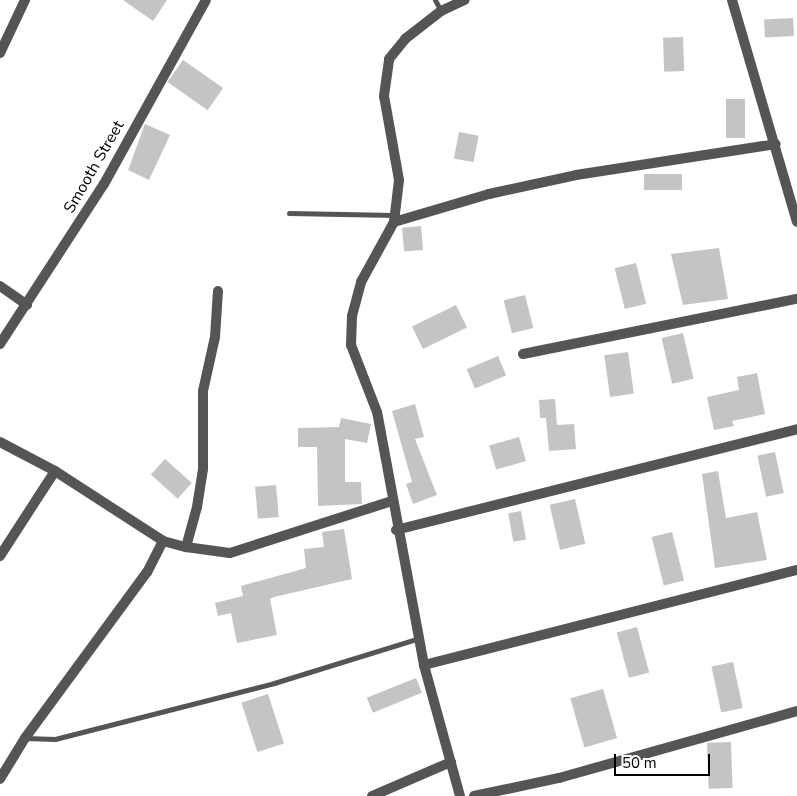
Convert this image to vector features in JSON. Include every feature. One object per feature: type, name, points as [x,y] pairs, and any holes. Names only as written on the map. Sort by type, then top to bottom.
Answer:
[{"type":"street","points":[[0,53],[25,0]]},
{"type":"street","name":"Smooth Street","points":[[0,344],[104,184],[206,0]]},
{"type":"street","points":[[460,796],[424,666],[396,530],[377,412],[351,345],[352,316],[361,282],[394,219],[399,180],[384,96],[389,59],[405,39],[441,11],[465,0]]},
{"type":"street","points":[[732,0],[776,144],[797,222]]},
{"type":"street","points":[[394,219],[489,194],[576,175],[776,144]]},
{"type":"street","points":[[0,286],[27,305]]},
{"type":"street","points":[[186,547],[203,469],[200,416],[218,291]]},
{"type":"street","points":[[523,354],[797,299]]},
{"type":"street","points":[[396,530],[797,429]]},
{"type":"street","points":[[0,442],[56,471],[162,540],[186,547],[230,553],[392,501]]},
{"type":"street","points":[[0,556],[56,471]]},
{"type":"street","points":[[0,779],[25,738],[147,572],[162,540]]},
{"type":"street","points":[[424,666],[797,570]]},
{"type":"street","points":[[474,796],[559,778],[797,711]]},
{"type":"street","points":[[372,796],[451,762]]},
{"type":"lane","points":[[436,0],[441,11]]},
{"type":"lane","points":[[289,213],[394,219]]},
{"type":"lane","points":[[25,738],[56,739],[274,683],[418,638]]},
{"type":"building","points":[[123,0],[167,0],[153,21]]},
{"type":"building","points":[[793,18],[794,36],[765,37],[764,20]]},
{"type":"building","points":[[683,37],[684,71],[664,72],[663,38]]},
{"type":"building","points":[[183,60],[223,88],[208,110],[168,82]]},
{"type":"building","points":[[726,99],[745,99],[745,138],[726,138]]},
{"type":"building","points":[[145,124],[170,135],[149,180],[128,170]]},
{"type":"building","points":[[459,132],[479,136],[473,162],[454,159]]},
{"type":"building","points":[[644,174],[682,174],[682,190],[644,190]]},
{"type":"building","points":[[421,226],[423,250],[404,252],[402,228]]},
{"type":"building","points":[[719,248],[728,299],[683,305],[671,254]]},
{"type":"building","points":[[636,263],[646,304],[625,309],[615,268]]},
{"type":"building","points":[[525,295],[533,328],[512,333],[504,300]]},
{"type":"building","points":[[456,305],[467,327],[423,349],[412,326]]},
{"type":"building","points":[[683,333],[694,379],[672,384],[662,338]]},
{"type":"building","points":[[628,352],[634,394],[610,397],[604,355]]},
{"type":"building","points":[[498,356],[506,375],[475,389],[467,369]]},
{"type":"building","points":[[757,373],[765,414],[732,421],[734,426],[714,430],[707,397],[739,390],[737,377]]},
{"type":"building","points":[[555,399],[557,425],[574,424],[576,449],[549,451],[546,418],[540,418],[539,400]]},
{"type":"building","points":[[415,404],[424,437],[415,439],[437,495],[413,504],[406,484],[412,482],[392,411]]},
{"type":"building","points":[[341,418],[371,424],[367,443],[345,439],[345,482],[361,482],[362,504],[318,506],[317,447],[298,447],[298,428],[339,427]]},
{"type":"building","points":[[519,437],[526,461],[496,470],[489,446]]},
{"type":"building","points":[[775,452],[784,493],[766,497],[757,456]]},
{"type":"building","points":[[165,459],[192,483],[178,499],[151,475]]},
{"type":"building","points":[[718,471],[726,518],[757,512],[767,560],[715,568],[702,474]]},
{"type":"building","points":[[276,485],[279,517],[258,519],[255,487]]},
{"type":"building","points":[[575,499],[585,544],[560,550],[550,505]]},
{"type":"building","points":[[521,511],[526,540],[513,542],[508,513]]},
{"type":"building","points":[[344,529],[352,579],[270,599],[277,635],[237,643],[231,613],[218,616],[215,603],[243,596],[241,586],[306,568],[304,549],[324,547],[322,532]]},
{"type":"building","points":[[672,532],[684,581],[664,586],[652,537]]},
{"type":"building","points":[[637,627],[649,672],[629,678],[617,632]]},
{"type":"building","points":[[733,662],[743,708],[721,713],[711,667]]},
{"type":"building","points":[[416,678],[422,693],[373,713],[367,698]]},
{"type":"building","points":[[603,689],[617,738],[584,747],[570,698]]},
{"type":"building","points":[[268,694],[284,743],[257,752],[241,703]]},
{"type":"building","points":[[731,742],[733,788],[709,789],[707,743]]}]
